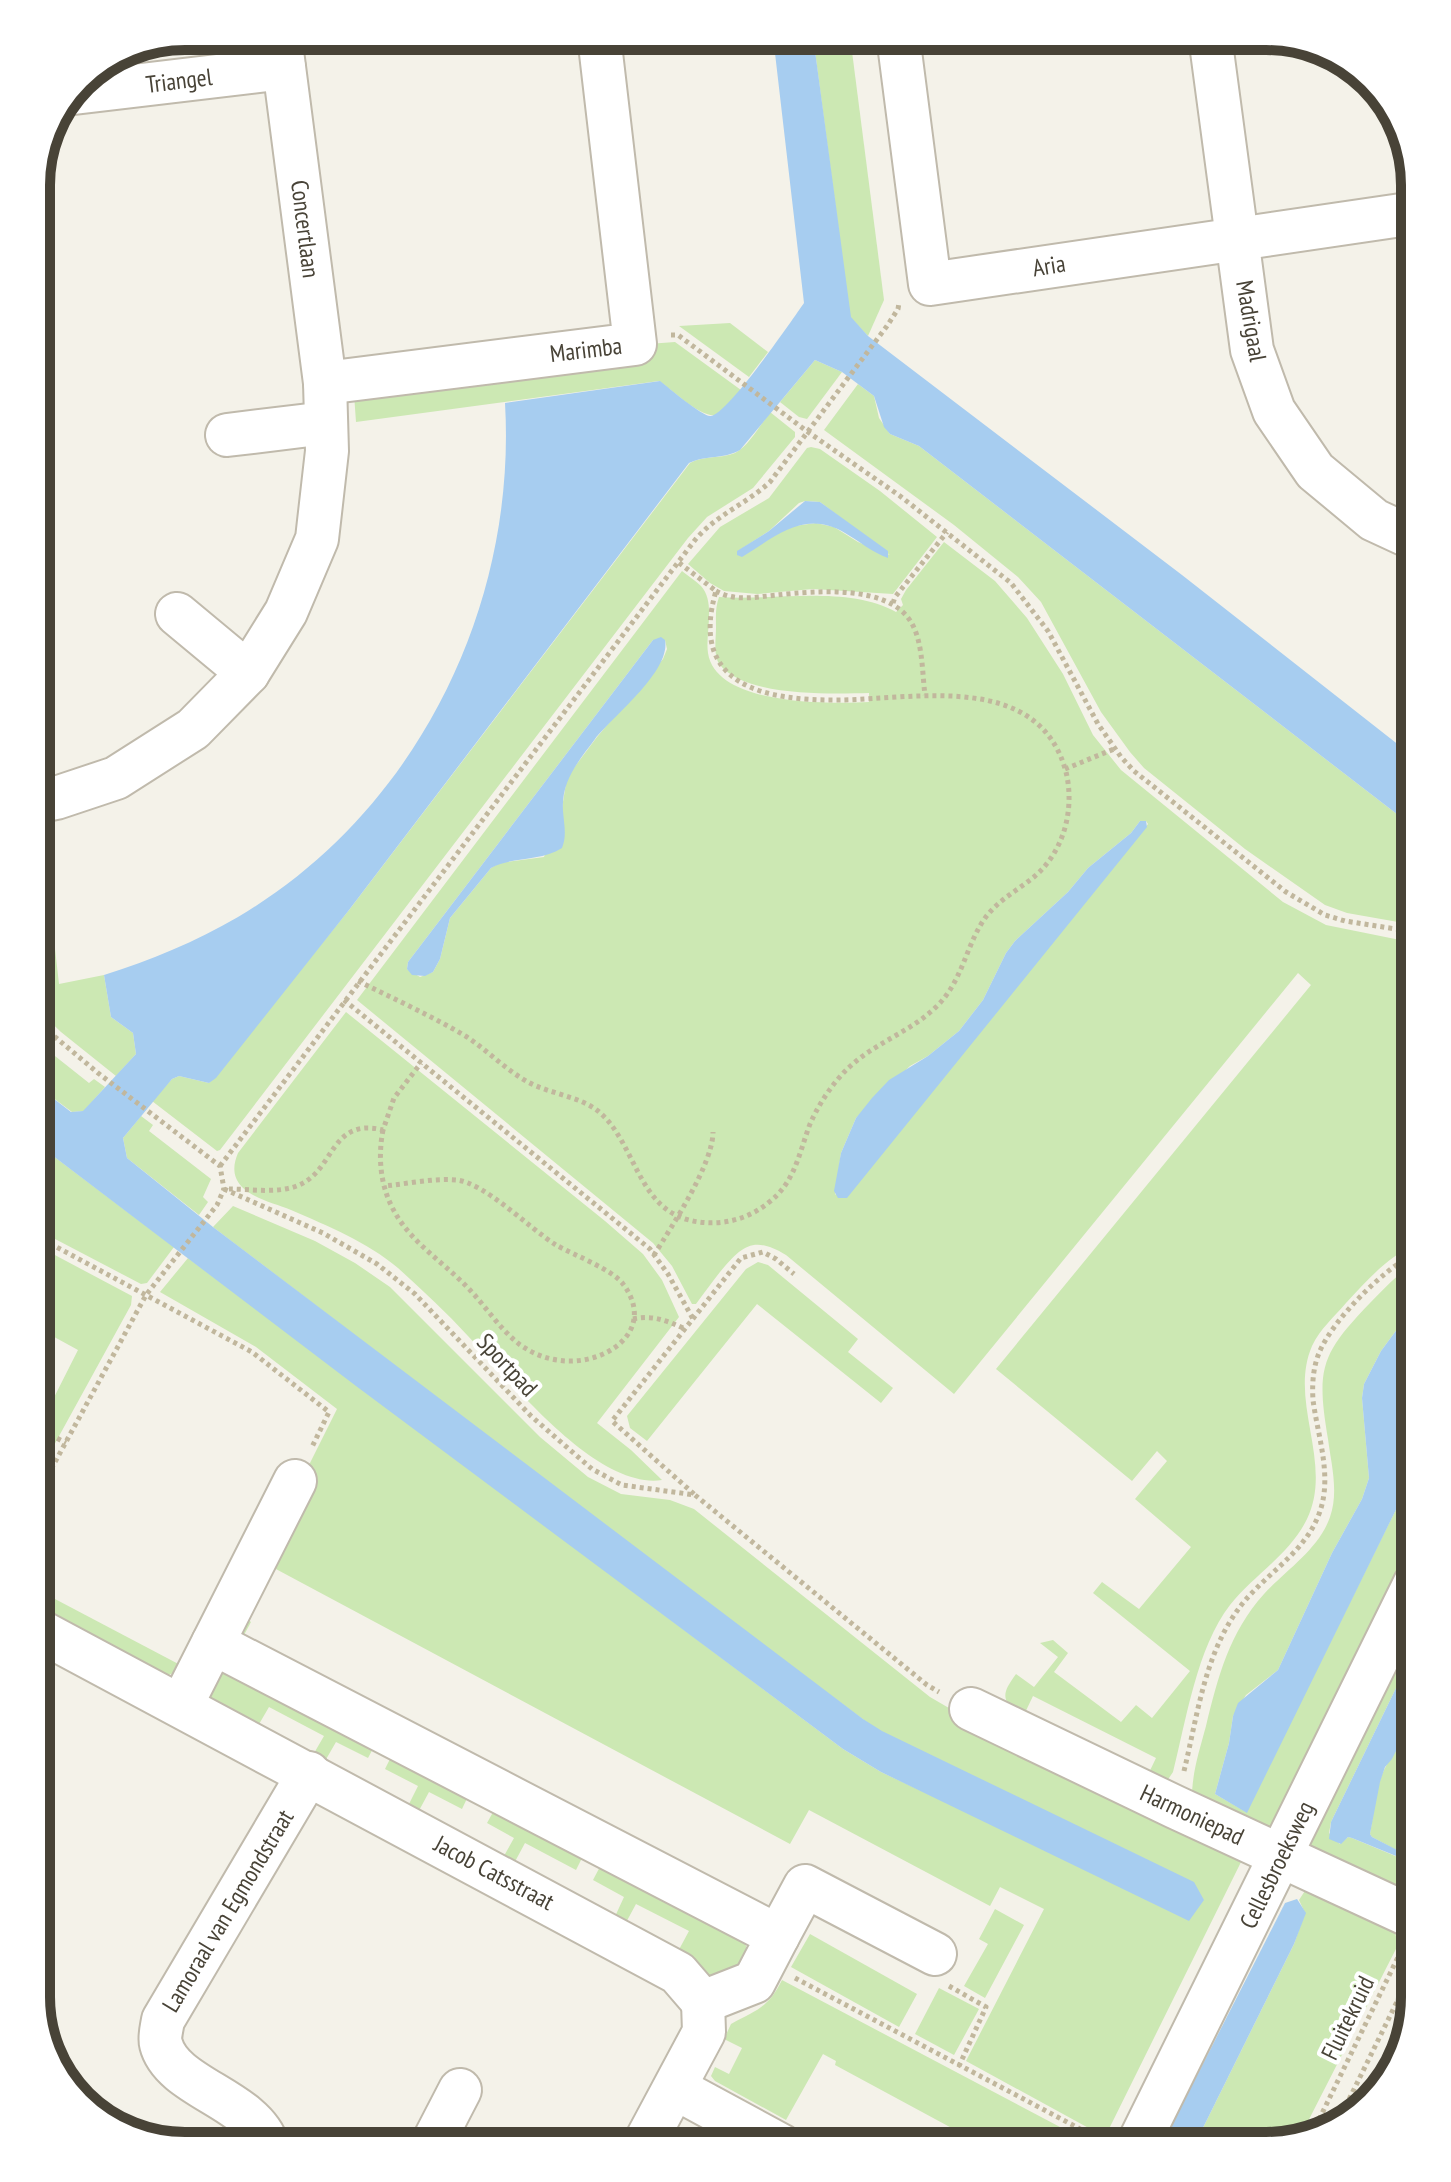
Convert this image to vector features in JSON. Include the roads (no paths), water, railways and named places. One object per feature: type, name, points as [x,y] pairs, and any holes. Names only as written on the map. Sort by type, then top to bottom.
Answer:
[{"type":"street","name":"Marimba","points":[[325,403],[635,344],[601,50]]},
{"type":"street","name":"Aria","points":[[900,50],[930,284],[1401,215]]},
{"type":"street","name":"Madrigaal","points":[[1212,50],[1252,350],[1274,411],[1315,471],[1374,520],[1401,533]]},
{"type":"street","name":"Triangel","points":[[90,90],[282,52]]},
{"type":"street","name":"Concertlaan","points":[[50,799],[116,778],[193,729],[248,673],[286,612],[317,539],[327,451],[325,403],[282,52]]},
{"type":"street","points":[[227,435],[325,403]]},
{"type":"street","points":[[177,614],[248,673]]},
{"type":"street","points":[[181,1706],[295,1481]]},
{"type":"street","name":"Cellesbroeksweg","points":[[1129,2132],[1281,1856],[1401,1612]]},
{"type":"street","name":"Jacob Catsstraat","points":[[50,1638],[309,1773],[678,1973],[703,2002]]},
{"type":"street","points":[[213,1643],[772,1949]]},
{"type":"street","name":"Harmoniepad","points":[[971,1709],[1401,1911]]},
{"type":"street","name":"Lamoraal van Egmondstraat","points":[[261,2132],[256,2123],[169,2063],[159,2042],[163,2020],[309,1773]]},
{"type":"street","points":[[651,2132],[704,2032],[703,2002],[754,1982],[805,1886],[935,1954]]},
{"type":"street","points":[[675,2088],[756,2132]]},
{"type":"street","points":[[438,2132],[460,2090]]},
{"type":"water","points":[[775,50],[815,50],[851,317],[868,336],[1401,746],[1401,817],[919,446],[890,434],[884,427],[874,396],[842,372],[815,360],[740,450],[689,463],[349,910],[216,1078],[209,1083],[179,1076],[172,1079],[123,1138],[127,1158],[213,1227],[863,1719],[1194,1882],[1204,1900],[1189,1921],[881,1772],[843,1749],[50,1154],[50,1096],[71,1112],[83,1111],[136,1054],[133,1033],[111,1017],[104,975],[156,957],[206,934],[238,917],[301,873],[356,821],[404,762],[443,697],[473,628],[493,555],[504,479],[505,403],[660,381],[710,416],[718,412],[744,385],[804,303]]},
{"type":"water","points":[[805,501],[820,502],[888,551],[888,558],[845,533],[817,524],[791,528],[742,557],[737,555],[737,551],[769,531]]},
{"type":"water","points":[[661,637],[665,640],[664,652],[650,679],[595,739],[568,781],[563,800],[565,834],[562,848],[491,868],[450,918],[440,959],[433,972],[425,976],[412,975],[407,969],[408,962],[653,640]]},
{"type":"water","points":[[1140,821],[1146,821],[1147,827],[847,1198],[838,1198],[834,1191],[841,1153],[856,1118],[872,1098],[889,1080],[928,1056],[959,1031],[983,1000],[1015,941],[1068,892],[1088,868],[1131,833]]},
{"type":"water","points":[[1401,1324],[1401,1500],[1247,1813],[1215,1794],[1233,1716],[1238,1703],[1278,1670],[1332,1553],[1362,1499],[1369,1478],[1362,1398],[1364,1384],[1381,1351]]},
{"type":"water","points":[[1401,1678],[1401,1741],[1380,1782],[1370,1834],[1401,1852],[1401,1858],[1352,1838],[1348,1837],[1341,1844],[1329,1839],[1331,1822]]},
{"type":"water","points":[[1297,1899],[1306,1913],[1294,1944],[1201,2132],[1168,2132],[1285,1903]]}]
